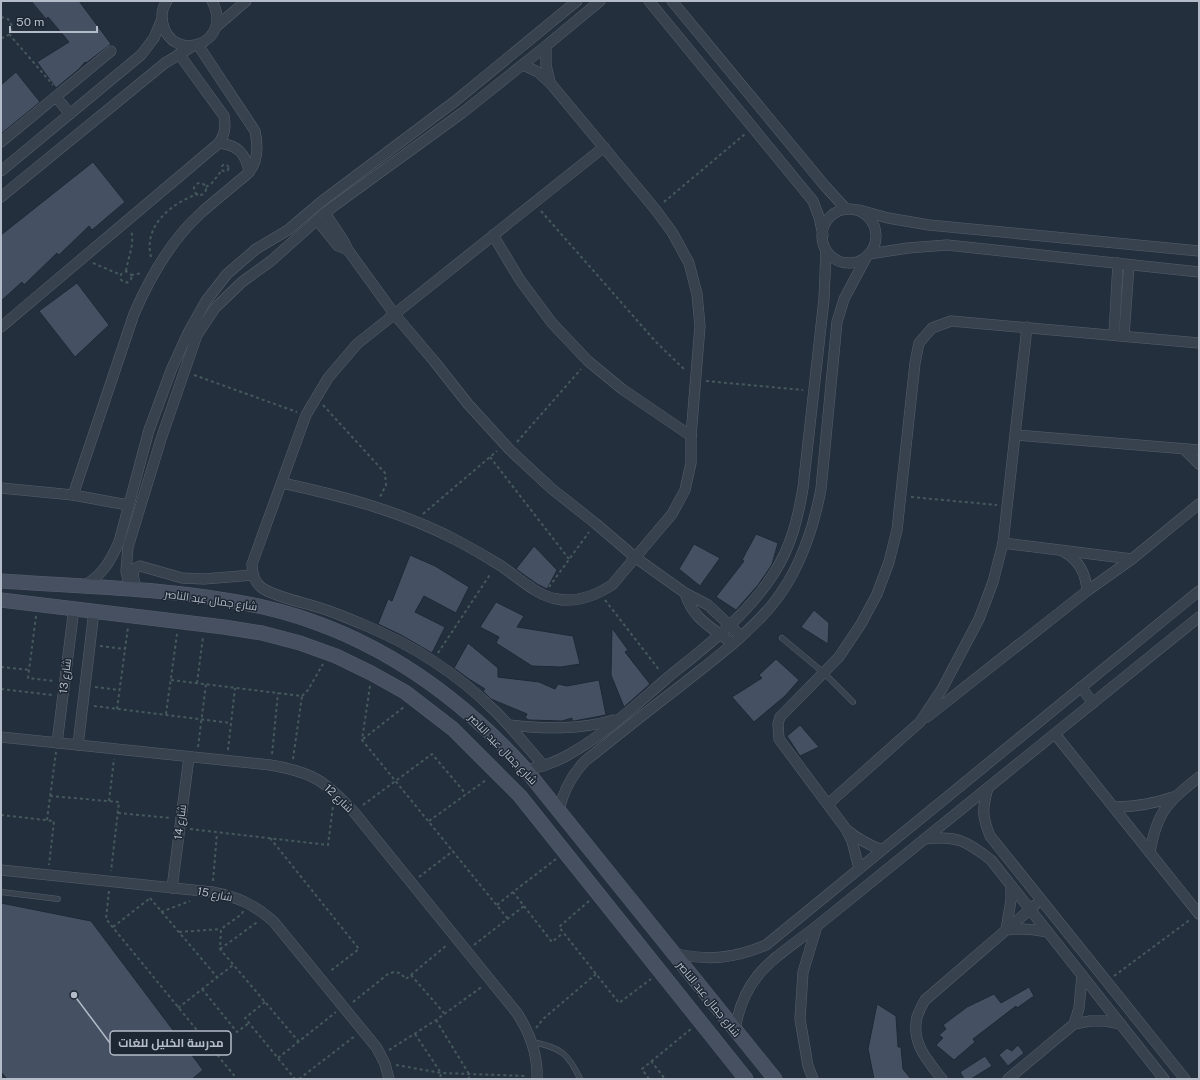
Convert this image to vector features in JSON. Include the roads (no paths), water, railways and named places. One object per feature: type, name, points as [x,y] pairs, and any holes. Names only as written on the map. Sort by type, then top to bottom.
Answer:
[{"type":"main road","name":"شارع جمال عبد الناصر","points":[[1,581],[133,589],[228,600],[263,608],[332,629],[366,644],[428,681],[451,698],[494,736],[526,770],[775,1079]]},
{"type":"main road","name":"شارع جمال عبد الناصر","points":[[1,600],[74,608],[262,633],[300,643],[336,656],[405,692],[454,729],[520,796],[745,1079]]},
{"type":"street","points":[[1,171],[141,55],[154,38],[161,10],[167,1]]},
{"type":"street","points":[[212,1],[217,13],[217,26]]},
{"type":"street","points":[[1,197],[166,63],[178,54],[209,38],[217,26],[246,1]]},
{"type":"street","points":[[82,587],[95,579],[104,570],[119,542],[148,430],[172,368],[188,333],[206,301],[227,274],[256,249],[288,230],[454,102],[577,1]]},
{"type":"street","points":[[133,589],[126,571],[128,547],[162,436],[197,335],[215,308],[242,282],[270,261],[318,219],[462,113],[523,65],[546,46],[588,4],[600,1]]},
{"type":"street","points":[[526,770],[544,766],[567,756],[588,742],[621,718],[730,626],[758,595],[774,573],[794,532],[800,510],[825,282],[826,250],[819,218],[813,201],[649,1]]},
{"type":"street","points":[[672,1],[825,186],[846,209]]},
{"type":"street","points":[[161,10],[164,30],[171,39],[182,45],[196,45]]},
{"type":"street","points":[[73,495],[134,314],[143,292],[168,251],[199,215],[249,172],[256,159],[258,145],[255,131],[196,45]]},
{"type":"street","points":[[546,46],[546,65],[551,84]]},
{"type":"street","points":[[1,142],[110,51]]},
{"type":"street","points":[[1,327],[219,143],[224,135],[226,125],[224,116],[178,54]]},
{"type":"street","points":[[282,482],[327,492],[372,505],[415,522],[457,541],[497,563],[543,595],[557,599],[572,600],[586,598],[600,593],[612,585],[672,514],[685,490],[691,462],[691,436],[700,326],[697,294],[689,263],[672,232],[604,147],[551,84],[538,72],[523,65]]},
{"type":"street","points":[[204,89],[219,78]]},
{"type":"street","points":[[58,95],[70,114]]},
{"type":"street","points":[[219,143],[228,144],[243,154],[248,163],[249,172]]},
{"type":"street","points":[[544,766],[509,725],[461,681],[398,641],[372,628],[268,590],[259,584],[253,575],[252,564],[306,415],[316,396],[337,366],[357,344],[604,147]]},
{"type":"street","points":[[823,235],[824,226],[829,218],[837,212],[846,209],[859,210],[888,218],[929,225],[1199,251]]},
{"type":"street","points":[[559,812],[562,797],[567,784],[585,761],[733,644],[772,604],[798,564],[810,536],[822,489],[837,322],[844,299],[874,245],[876,235],[874,224],[868,216],[859,210]]},
{"type":"street","points":[[305,216],[318,219],[338,246],[348,250],[394,315],[434,361],[468,404],[507,447],[552,489],[596,523],[636,558],[685,593],[708,605],[741,636]]},
{"type":"street","points":[[493,235],[520,280],[548,316],[588,361],[622,389],[691,436]]},
{"type":"street","points":[[826,250],[838,260],[853,262],[868,255],[902,248],[947,245],[1199,272]]},
{"type":"street","points":[[1114,335],[1118,264]]},
{"type":"street","points":[[1124,336],[1129,265]]},
{"type":"street","points":[[859,868],[852,841],[846,829],[779,739],[778,724],[780,717],[824,673],[861,624],[877,594],[889,562],[897,530],[915,363],[919,343],[932,328],[951,321],[1199,344]]},
{"type":"street","points":[[920,722],[942,689],[979,619],[993,582],[1003,543],[1008,506],[1027,327]]},
{"type":"street","points":[[148,430],[162,436]]},
{"type":"street","points":[[1016,435],[1199,450]]},
{"type":"street","points":[[1184,449],[1199,464]]},
{"type":"street","points":[[1,488],[73,495],[129,504]]},
{"type":"street","points":[[828,804],[920,722],[1087,591],[1132,559],[1199,504]]},
{"type":"street","points":[[119,542],[128,547]]},
{"type":"street","points":[[1003,543],[1132,559]]},
{"type":"street","points":[[1063,551],[1071,556],[1084,572],[1087,591]]},
{"type":"street","points":[[133,589],[133,574],[135,568],[140,566],[182,578],[204,579],[253,575]]},
{"type":"street","points":[[672,953],[691,958],[723,958],[748,952],[766,945],[1199,591]]},
{"type":"street","points":[[685,593],[693,612],[733,644]]},
{"type":"street","name":"شارع 13","points":[[57,743],[74,608]]},
{"type":"street","name":"شارع 13","points":[[78,745],[94,611]]},
{"type":"street","points":[[735,1030],[738,1013],[746,991],[763,968],[1199,617]]},
{"type":"street","points":[[1082,687],[1093,703]]},
{"type":"street","points":[[509,725],[541,728],[586,727],[621,718]]},
{"type":"street","points":[[1055,734],[1199,914]]},
{"type":"street","name":"شارع 12","points":[[1,737],[270,765],[303,772],[322,782],[335,791],[354,812],[517,1013],[526,1026],[532,1042],[535,1059],[533,1078]]},
{"type":"street","points":[[588,742],[596,752]]},
{"type":"street","name":"شارع 14","points":[[172,888],[180,824],[193,757]]},
{"type":"street","points":[[1150,852],[1153,832],[1161,814],[1173,797],[1199,777]]},
{"type":"street","points":[[988,788],[983,804],[984,821],[990,836],[1185,1079]]},
{"type":"street","points":[[1114,807],[1134,807],[1154,804],[1173,797]]},
{"type":"street","points":[[846,829],[856,838],[882,850]]},
{"type":"street","points":[[925,839],[942,836],[960,840],[975,848],[991,860],[1164,1079]]},
{"type":"street","name":"شارع 15","points":[[1,870],[212,892],[230,895],[246,901],[274,922],[377,1048],[385,1064],[389,1079]]},
{"type":"street","points":[[1006,930],[1011,900],[1011,886]]},
{"type":"street","points":[[942,1079],[922,1055],[916,1037],[917,1018],[925,1000],[1041,900]]},
{"type":"street","points":[[813,1079],[808,1066],[800,1019],[803,972],[817,926]]},
{"type":"street","points":[[1006,930],[1020,928],[1048,932]]},
{"type":"street","points":[[766,945],[776,957]]},
{"type":"street","points":[[1074,1024],[1079,1008],[1082,975]]},
{"type":"street","points":[[1008,1079],[1074,1024],[1090,1021],[1105,1021],[1120,1024]]},
{"type":"lane","points":[[782,638],[824,673],[853,702]]},
{"type":"lane","points":[[1,892],[58,899]]},
{"type":"lane","points":[[532,1042],[548,1045],[563,1053],[574,1065],[580,1079]]},
{"type":"place","name":"مدرسة الخليل للغات","points":[[74,995]]}]
